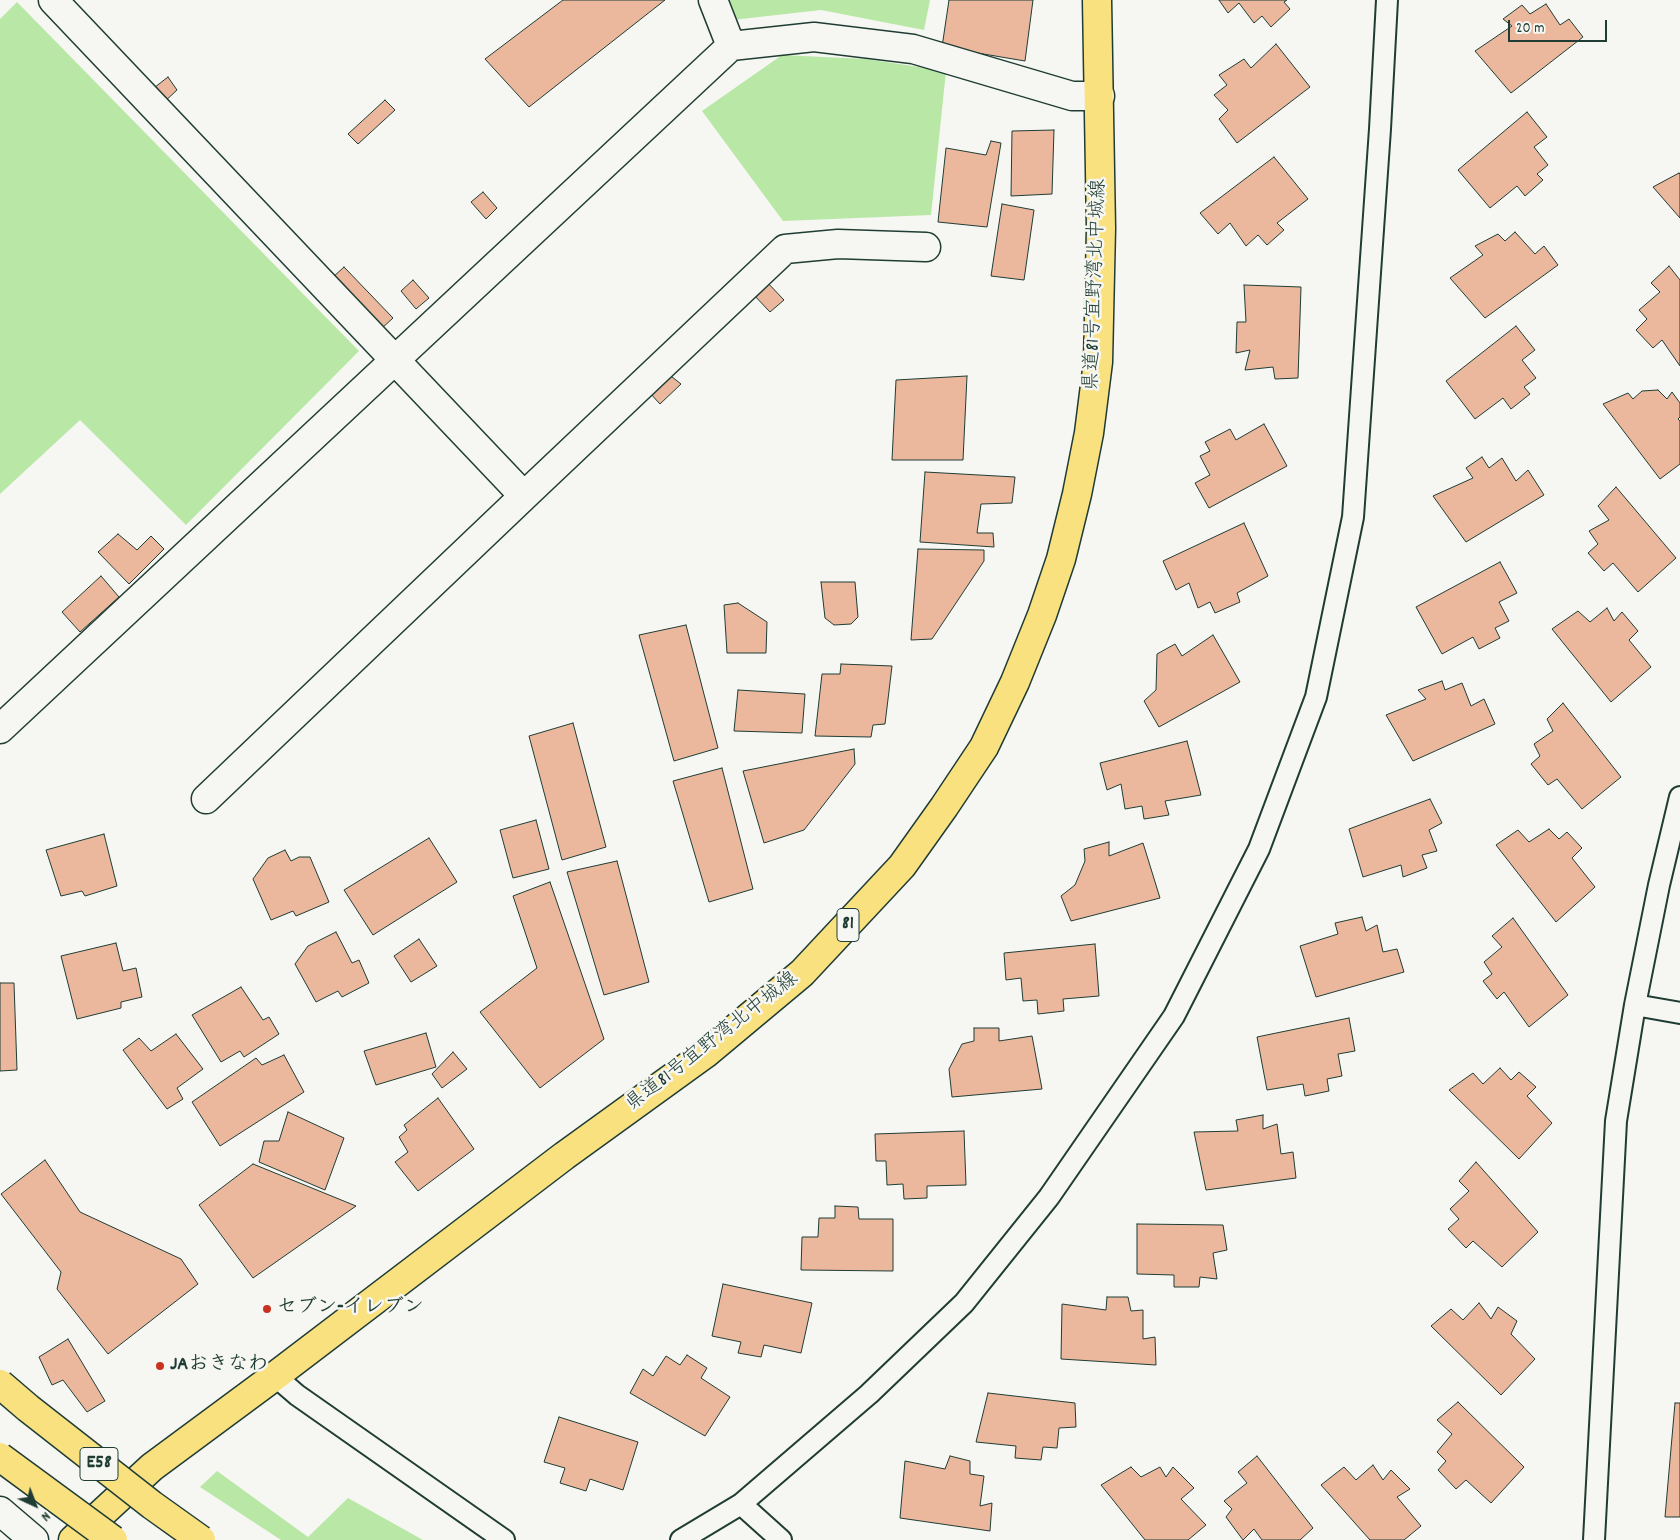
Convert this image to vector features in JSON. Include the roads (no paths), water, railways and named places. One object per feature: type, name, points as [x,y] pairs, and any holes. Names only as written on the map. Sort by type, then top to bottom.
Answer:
[{"type":"main road","name":"県道81号宜野湾北中城線","points":[[73,1540],[152,1467],[564,1156],[705,1054],[796,979],[902,866],[984,747],[1015,682],[1055,578],[1077,494],[1089,434],[1098,362],[1101,228],[1097,0]]},
{"type":"main road","name":"E58","points":[[0,1384],[152,1505],[201,1540]]},
{"type":"main road","name":"E58","points":[[0,1457],[113,1540]]},
{"type":"street","points":[[53,0],[524,496]]},
{"type":"street","points":[[712,0],[731,46]]},
{"type":"street","points":[[5,715],[394,360],[731,46],[814,37],[913,49],[1072,96],[1100,96]]},
{"type":"street","points":[[206,799],[785,249],[838,244],[926,247]]},
{"type":"street","points":[[0,1511],[34,1540]]},
{"type":"lane","points":[[681,1540],[741,1504],[869,1394],[964,1303],[1049,1197],[1174,1016],[1259,849],[1316,697],[1354,517],[1379,149],[1387,0]]},
{"type":"lane","points":[[1594,1540],[1616,1122],[1635,1005],[1659,885],[1680,797]]},
{"type":"lane","points":[[1635,1005],[1680,1013]]},
{"type":"lane","points":[[275,1376],[297,1395],[504,1540]]},
{"type":"lane","points":[[741,1504],[781,1540]]},
{"type":"place","name":"セブン-イレブン","points":[[267,1309]]},
{"type":"place","name":"JAおきなわ","points":[[160,1366]]}]
